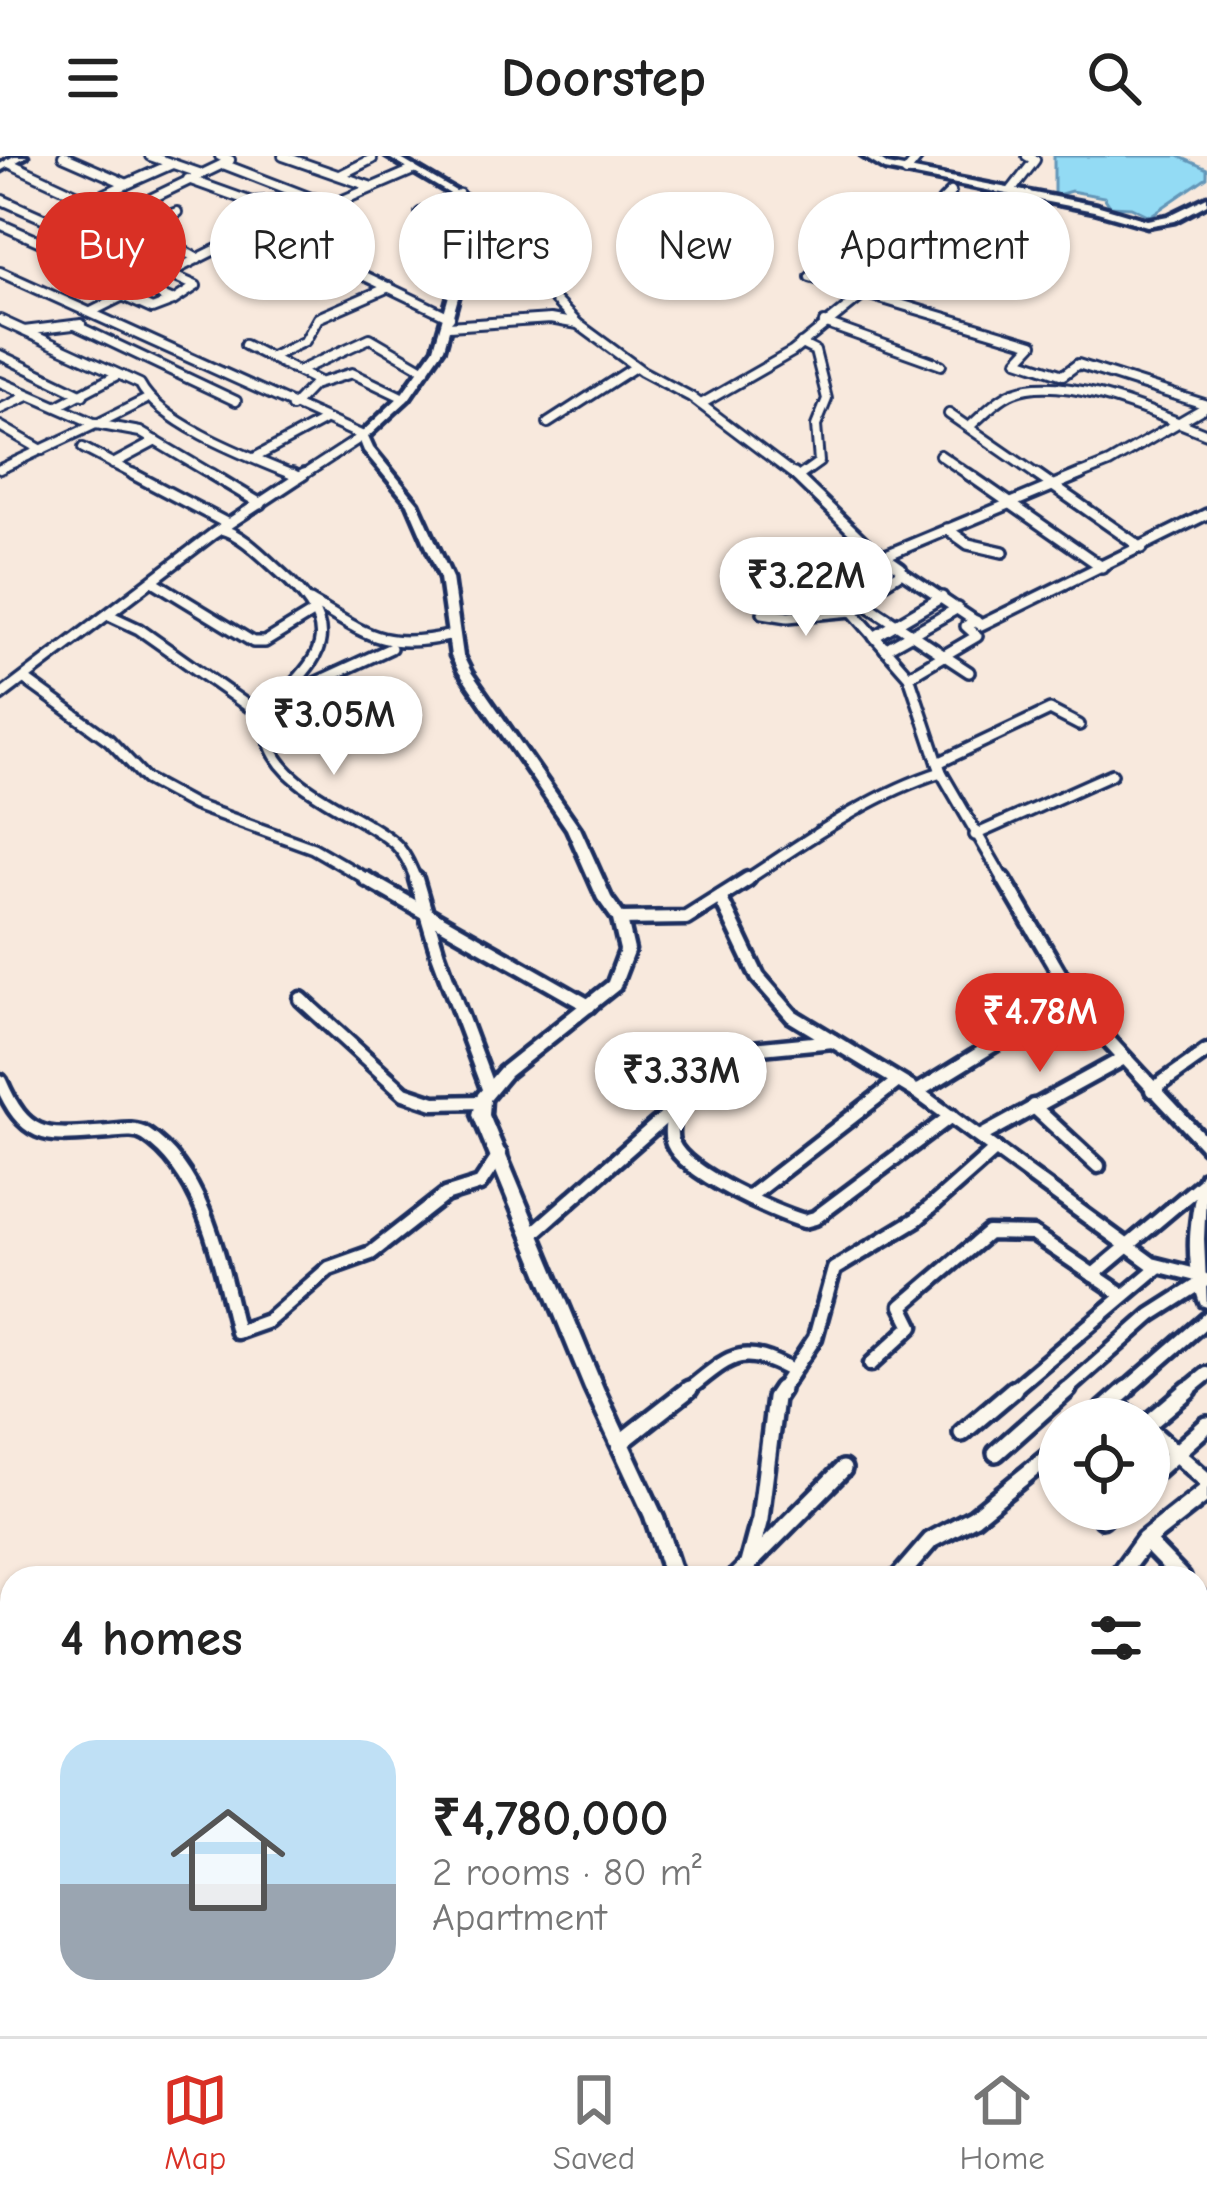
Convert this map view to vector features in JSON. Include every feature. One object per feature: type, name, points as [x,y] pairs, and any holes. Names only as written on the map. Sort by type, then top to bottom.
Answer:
[{"type":"main road","points":[[867,156],[876,164],[906,172],[1016,192]]},
{"type":"main road","points":[[1070,204],[1155,223],[1207,200]]},
{"type":"street","points":[[63,156],[127,184]]},
{"type":"street","points":[[150,156],[199,173]]},
{"type":"street","points":[[283,156],[372,187]]},
{"type":"street","points":[[390,156],[455,192]]},
{"type":"street","points":[[906,172],[919,156]]},
{"type":"street","points":[[1012,191],[1035,160],[1027,156]]},
{"type":"street","points":[[340,175],[373,157]]},
{"type":"street","points":[[162,192],[227,159],[298,192]]},
{"type":"street","points":[[10,161],[70,192]]},
{"type":"street","points":[[111,192],[172,164]]},
{"type":"street","points":[[360,192],[413,170]]},
{"type":"street","points":[[188,179],[224,192]]},
{"type":"street","points":[[0,199],[36,215]]},
{"type":"street","points":[[0,224],[36,240]]},
{"type":"street","points":[[186,252],[198,259]]},
{"type":"street","points":[[186,265],[210,253]]},
{"type":"street","points":[[0,272],[362,436],[412,503],[446,578],[453,635],[465,672],[557,800],[620,919],[627,950],[614,985],[505,1072],[486,1097],[482,1115],[654,1517],[670,1566]]},
{"type":"street","points":[[375,281],[449,321],[550,319],[578,324]]},
{"type":"street","points":[[271,357],[305,341],[317,318],[390,286]]},
{"type":"street","points":[[91,312],[115,300]]},
{"type":"street","points":[[132,300],[152,309],[172,301]]},
{"type":"street","points":[[0,696],[225,526],[362,436],[404,398],[425,370],[454,300]]},
{"type":"street","points":[[555,300],[635,367],[701,404],[799,477],[902,572],[981,625],[1207,514]]},
{"type":"street","points":[[701,404],[801,344],[855,300]]},
{"type":"street","points":[[883,300],[1033,344],[1018,360],[1063,376],[1078,364],[1207,405]]},
{"type":"street","points":[[23,331],[104,318]]},
{"type":"street","points":[[0,320],[145,388],[145,400]]},
{"type":"street","points":[[824,323],[941,365]]},
{"type":"street","points":[[75,325],[236,401]]},
{"type":"street","points":[[299,371],[370,338],[425,370]]},
{"type":"street","points":[[799,477],[812,472],[819,462],[816,427],[827,399],[815,351],[801,344]]},
{"type":"street","points":[[245,345],[316,384]]},
{"type":"street","points":[[0,355],[82,395]]},
{"type":"street","points":[[548,423],[635,367]]},
{"type":"street","points":[[292,406],[316,384],[352,373],[404,398]]},
{"type":"street","points":[[58,406],[117,375]]},
{"type":"street","points":[[3,386],[96,424],[135,430],[261,504]]},
{"type":"street","points":[[969,428],[1015,392],[1040,386],[1073,391],[1207,434]]},
{"type":"street","points":[[0,409],[28,396]]},
{"type":"street","points":[[0,469],[145,400]]},
{"type":"street","points":[[145,400],[298,477]]},
{"type":"street","points":[[884,556],[1109,464],[1207,405]]},
{"type":"street","points":[[949,414],[1142,548]]},
{"type":"street","points":[[254,458],[323,421]]},
{"type":"street","points":[[0,426],[42,450]]},
{"type":"street","points":[[113,464],[156,442]]},
{"type":"street","points":[[82,448],[235,532],[281,570],[311,606],[391,647]]},
{"type":"street","points":[[940,455],[1102,567]]},
{"type":"street","points":[[947,529],[968,544],[1003,552]]},
{"type":"street","points":[[782,550],[969,672]]},
{"type":"street","points":[[852,611],[859,598],[902,572]]},
{"type":"street","points":[[766,579],[824,615]]},
{"type":"street","points":[[153,581],[254,642],[266,641],[311,606]]},
{"type":"street","points":[[874,637],[942,597]]},
{"type":"street","points":[[311,606],[319,639],[315,660],[285,697],[267,731],[271,747],[332,807],[394,844],[428,911],[486,1097]]},
{"type":"street","points":[[885,650],[958,608]]},
{"type":"street","points":[[763,613],[852,611]]},
{"type":"street","points":[[852,611],[909,676],[939,767],[975,836],[1073,997],[1207,1146]]},
{"type":"street","points":[[109,615],[139,629],[272,723]]},
{"type":"street","points":[[909,676],[976,636],[966,626],[976,621]]},
{"type":"street","points":[[285,697],[391,647],[453,635]]},
{"type":"street","points":[[25,679],[109,740],[146,779],[194,805],[299,841],[589,1006]]},
{"type":"street","points":[[620,919],[686,918],[846,816],[1050,710],[1079,725]]},
{"type":"street","points":[[975,836],[1112,774]]},
{"type":"street","points":[[720,897],[747,960],[776,1003],[951,1116],[1158,1267],[1204,1284]]},
{"type":"street","points":[[916,1092],[1073,997]]},
{"type":"street","points":[[301,999],[404,1094],[434,1103],[486,1097]]},
{"type":"street","points":[[532,1234],[742,1050],[834,1041]]},
{"type":"street","points":[[1152,1090],[1207,1051]]},
{"type":"street","points":[[980,1137],[1124,1058]]},
{"type":"street","points":[[0,1081],[17,1121],[29,1132],[46,1137],[131,1130],[146,1135],[196,1200],[219,1258],[237,1332],[268,1321],[329,1268],[371,1253],[445,1195],[480,1184],[500,1154]]},
{"type":"street","points":[[750,1196],[898,1081]]},
{"type":"street","points":[[676,1106],[672,1142],[676,1150],[792,1219],[815,1218],[951,1116]]},
{"type":"street","points":[[1033,1106],[1098,1166]]},
{"type":"street","points":[[743,1566],[760,1520],[775,1398],[815,1338],[834,1269],[917,1219],[996,1149]]},
{"type":"street","points":[[1093,1275],[1207,1179]]},
{"type":"street","points":[[1204,1284],[1193,1240],[1207,1179]]},
{"type":"street","points":[[871,1364],[912,1326],[902,1306],[988,1233],[1033,1234],[1123,1295]]},
{"type":"street","points":[[962,1433],[1158,1267]]},
{"type":"street","points":[[995,1453],[1151,1315],[1204,1284]]},
{"type":"street","points":[[1118,1398],[1207,1319]]},
{"type":"street","points":[[620,1444],[733,1355],[762,1354],[792,1371]]},
{"type":"street","points":[[1170,1408],[1207,1374]]},
{"type":"street","points":[[1170,1459],[1207,1425]]},
{"type":"street","points":[[1192,1438],[1207,1449]]},
{"type":"street","points":[[1170,1448],[1207,1481]]},
{"type":"street","points":[[908,1566],[931,1540],[974,1517],[1038,1465]]},
{"type":"street","points":[[747,1566],[843,1469]]},
{"type":"street","points":[[1128,1566],[1145,1540],[1207,1491]]},
{"type":"street","points":[[1145,1540],[1170,1566]]},
{"type":"water","points":[[1054,156],[1178,156],[1207,169],[1207,177],[1150,216],[1131,207],[1110,206],[1104,197],[1054,192]]}]
